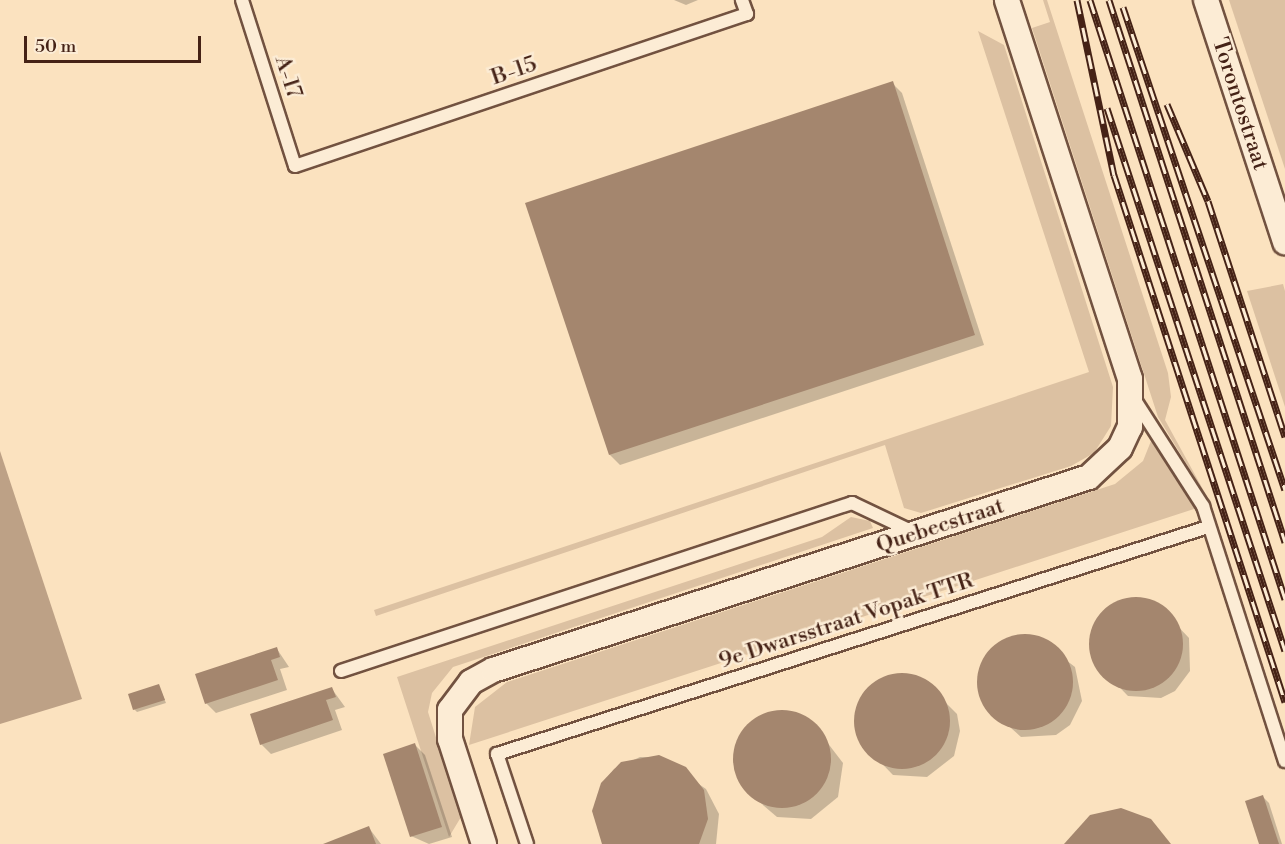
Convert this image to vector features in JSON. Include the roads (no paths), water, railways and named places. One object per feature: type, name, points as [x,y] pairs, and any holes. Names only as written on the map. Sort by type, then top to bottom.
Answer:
[{"type":"street","name":"Quebecstraat","points":[[478,842],[450,739],[450,710],[471,682],[493,670],[1089,477],[1120,448],[1130,427],[1132,396],[1007,0]]},
{"type":"street","name":"Torontostraat","points":[[1206,0],[1285,242]]},
{"type":"lane","name":"A-17","points":[[242,0],[295,166]]},
{"type":"lane","name":"B-15","points":[[295,166],[747,15],[742,0]]},
{"type":"lane","points":[[1132,396],[1203,506],[1285,760]]},
{"type":"lane","points":[[341,671],[852,503],[917,534]]},
{"type":"lane","name":"9e Dwarsstraat Vopak TTR","points":[[526,844],[497,754],[1208,527]]},
{"type":"railway","points":[[1077,0],[1114,175],[1285,702]]},
{"type":"railway","points":[[1090,0],[1285,599]]},
{"type":"railway","points":[[1109,0],[1285,542]]},
{"type":"railway","points":[[1123,7],[1285,490]]},
{"type":"railway","points":[[1167,104],[1208,201],[1285,437]]},
{"type":"railway","points":[[1107,108],[1285,651]]}]
